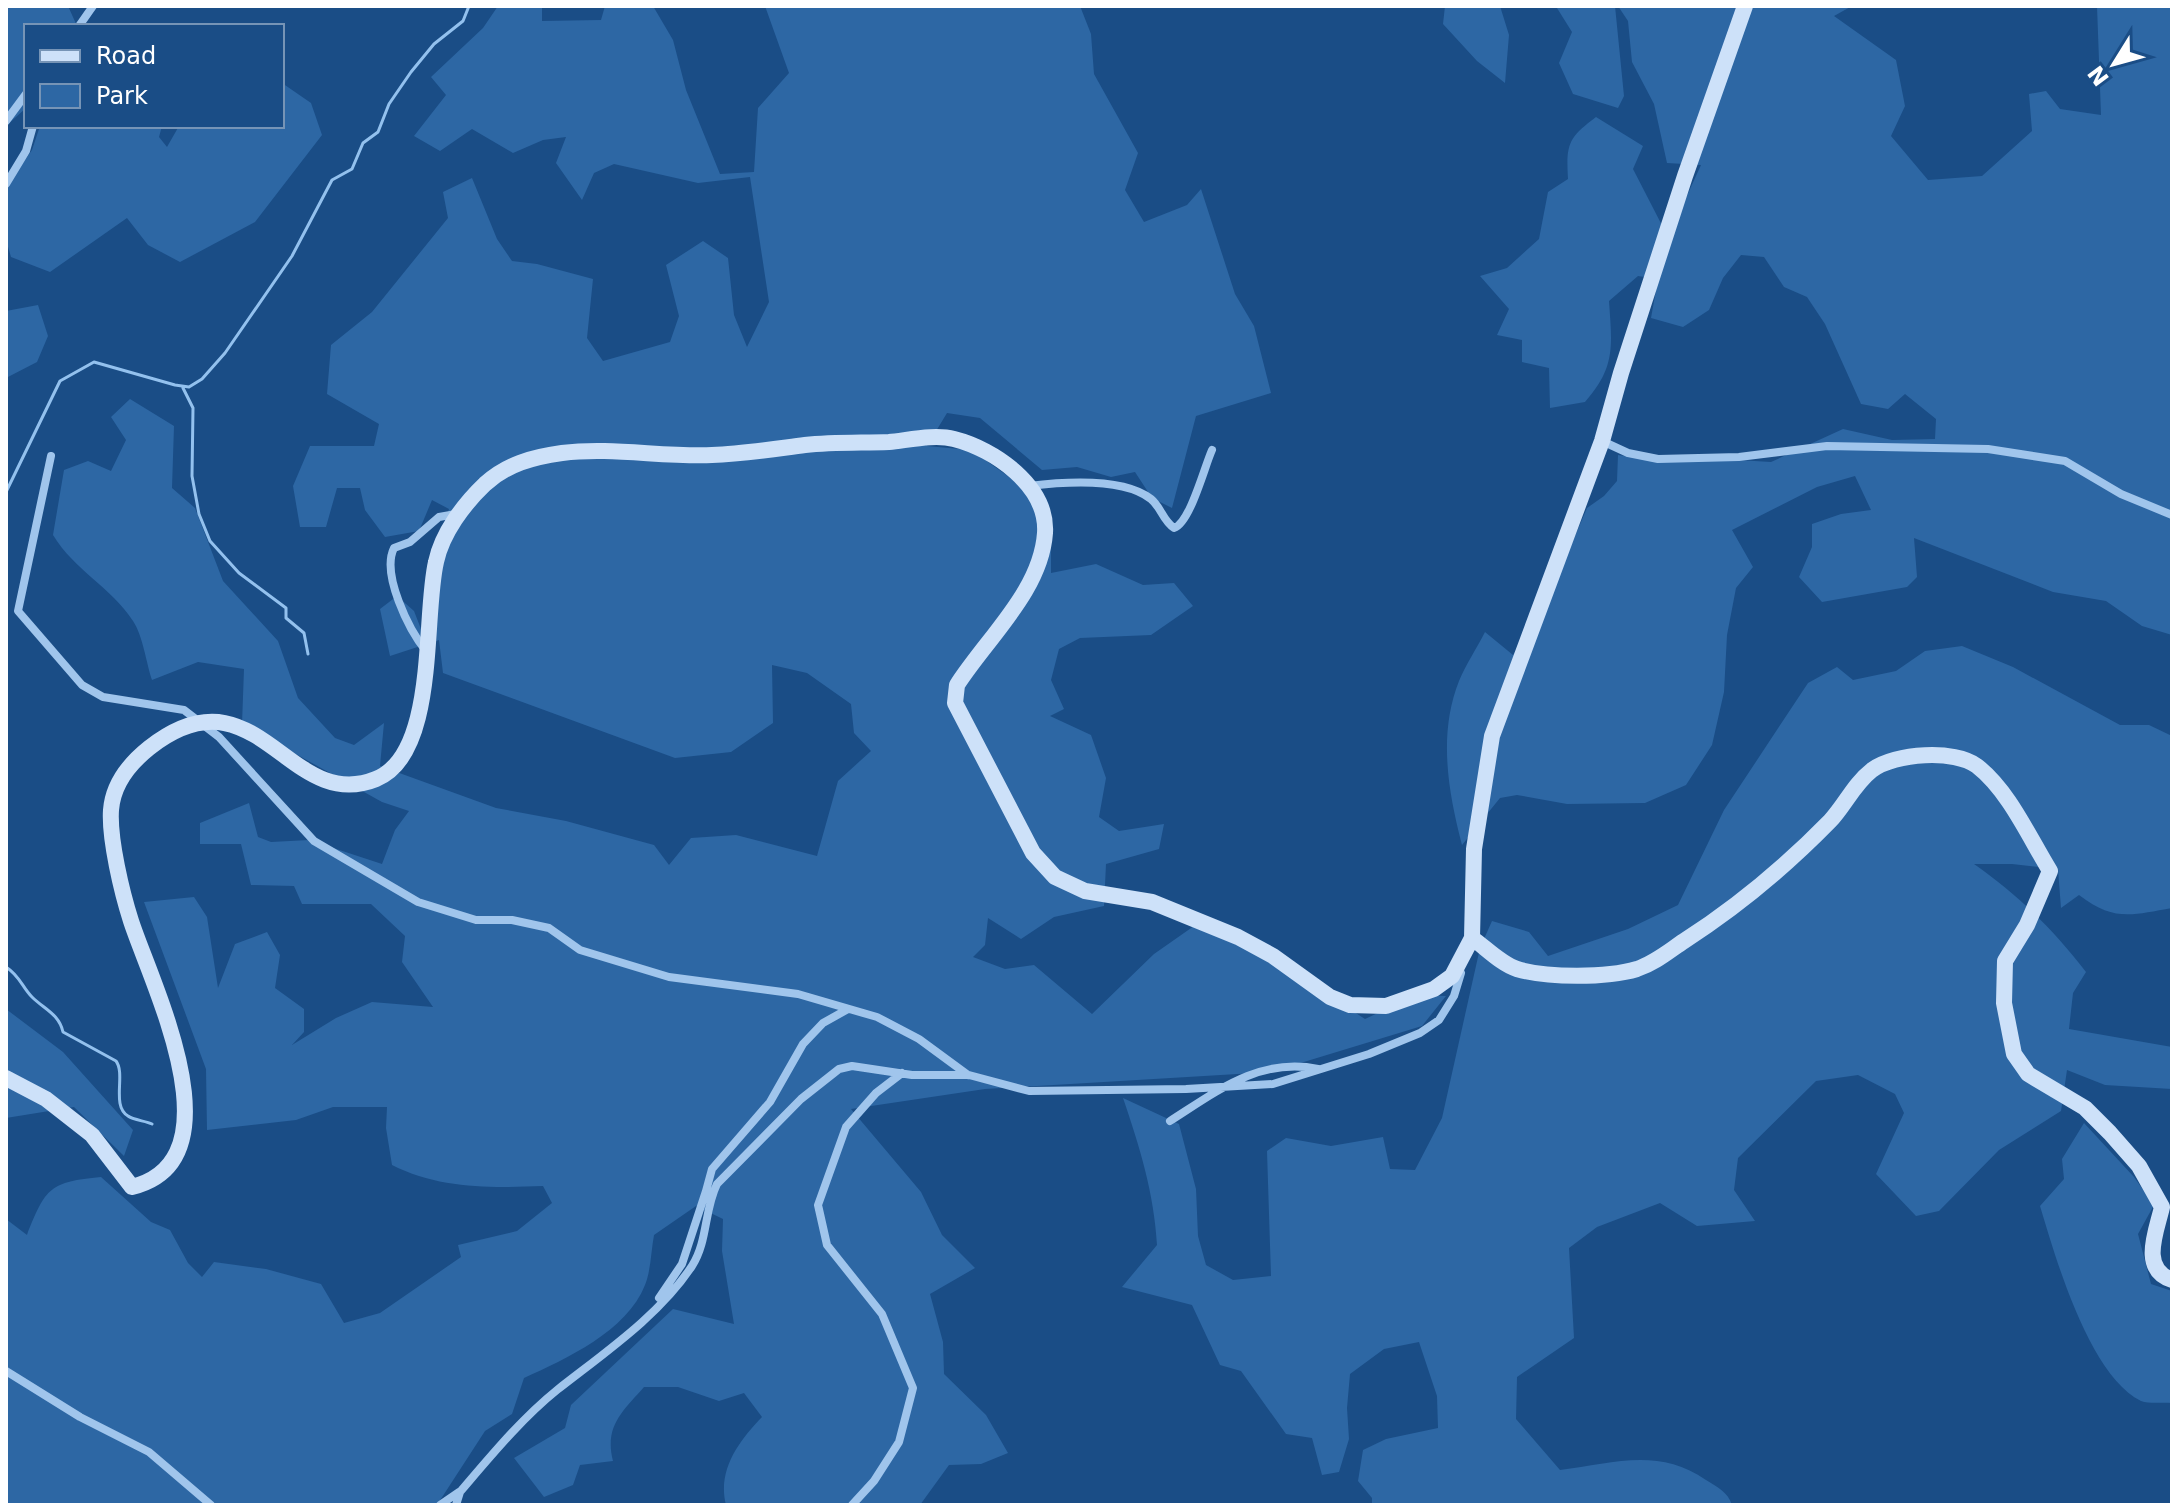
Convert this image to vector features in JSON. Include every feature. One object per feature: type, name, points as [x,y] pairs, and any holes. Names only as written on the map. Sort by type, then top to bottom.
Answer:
[{"type":"street","points":[[80,24],[93,6]]},
{"type":"street","points":[[440,1505],[460,1492],[533,1413],[614,1346],[678,1285],[697,1256],[717,1184],[774,1131],[801,1099],[839,1069],[866,1067],[902,1073],[969,1075],[1029,1091],[1186,1089],[1273,1084],[1382,1048],[1439,1020],[1454,996],[1472,938],[1474,849],[1492,736],[1602,441],[1685,176],[1745,6]]},
{"type":"street","points":[[6,121],[24,98]]},
{"type":"street","points":[[6,184],[26,151],[32,128]]},
{"type":"street","points":[[6,1078],[46,1099],[92,1135],[132,1187],[154,1178],[174,1155],[184,1120],[181,1064],[130,918],[111,814],[116,786],[130,766],[166,737],[216,719],[239,727],[337,786],[371,781],[398,765],[415,726],[427,652],[436,561],[442,543],[460,513],[488,481],[514,463],[566,452],[716,455],[808,445],[949,437],[986,451],[1028,486],[1043,515],[1045,530],[1040,562],[1010,611],[978,652],[954,694],[960,714],[1021,831],[1045,869],[1085,891],[1152,902],[1238,937],[1273,956],[1330,997],[1350,1005],[1386,1006],[1434,989],[1452,976],[1472,938]]},
{"type":"street","points":[[1602,441],[1628,453],[1658,459],[1739,457],[1827,446],[1988,449],[2065,461],[2121,494],[2172,515]]},
{"type":"street","points":[[1028,486],[1084,481],[1131,489],[1151,499],[1174,528],[1184,523],[1189,514],[1212,450]]},
{"type":"street","points":[[51,456],[18,611],[82,685],[103,697],[184,710],[204,724],[314,841],[418,902],[476,920],[512,920],[549,928],[580,950],[669,977],[798,994],[849,1008],[877,1017],[919,1039],[969,1075]]},
{"type":"street","points":[[427,652],[415,638],[393,591],[391,554],[394,548],[410,542],[439,517],[460,513]]},
{"type":"street","points":[[1472,938],[1514,968],[1553,975],[1635,969],[1650,964],[1759,888],[1831,820],[1857,783],[1875,767],[1924,756],[1949,754],[1965,759],[1978,767],[2002,796],[2050,871],[2027,925],[2005,961],[2004,1003],[2014,1054],[2028,1074],[2085,1108],[2139,1166],[2162,1207],[2151,1246],[2155,1264],[2164,1277],[2172,1280]]},
{"type":"street","points":[[653,1309],[682,1264],[712,1169],[770,1102],[798,1050],[823,1023],[849,1008]]},
{"type":"street","points":[[1170,1121],[1261,1068],[1300,1065],[1319,1069]]},
{"type":"street","points":[[852,1505],[874,1481],[899,1442],[913,1388],[882,1314],[827,1245],[818,1205],[846,1127],[876,1093],[902,1073]]},
{"type":"street","points":[[706,1191],[710,1202]]},
{"type":"street","points":[[6,1371],[80,1417],[149,1452],[211,1505]]},
{"type":"street","points":[[456,1505],[460,1492]]},
{"type":"green space","points":[[9,6],[68,6],[76,24],[24,24],[24,110],[6,126],[6,9]]},
{"type":"green space","points":[[498,6],[542,6],[542,21],[601,20],[605,6],[653,6],[673,40],[686,90],[720,174],[754,172],[758,108],[789,73],[765,6],[1080,6],[1091,34],[1094,74],[1138,153],[1125,190],[1144,222],[1187,205],[1201,189],[1235,294],[1254,326],[1271,393],[1196,416],[1172,508],[1152,498],[1135,472],[1111,477],[1077,467],[1042,470],[980,418],[947,413],[927,446],[971,450],[1012,479],[1051,514],[1051,573],[1096,564],[1143,585],[1174,583],[1193,606],[1151,635],[1080,638],[1059,649],[1051,680],[1064,709],[1050,716],[1091,735],[1106,778],[1099,817],[1119,831],[1164,824],[1159,849],[1106,864],[1104,906],[1054,917],[1021,939],[988,918],[985,945],[973,957],[1005,969],[1034,965],[1092,1014],[1154,954],[1194,926],[1278,962],[1365,1019],[1416,995],[1446,996],[1422,1026],[1271,1072],[985,1089],[851,1109],[921,1192],[942,1235],[975,1268],[930,1294],[943,1342],[944,1374],[986,1415],[1008,1453],[981,1464],[949,1465],[920,1505],[726,1505],[727,1468],[738,1446],[762,1417],[744,1393],[719,1401],[678,1387],[644,1387],[613,1429],[613,1461],[580,1465],[573,1485],[544,1497],[514,1458],[565,1428],[571,1405],[673,1309],[734,1324],[722,1251],[723,1219],[696,1206],[654,1235],[645,1285],[624,1316],[594,1342],[524,1378],[512,1414],[485,1431],[437,1505],[6,1505],[6,1219],[27,1235],[39,1206],[60,1185],[101,1177],[151,1222],[170,1230],[188,1263],[202,1277],[214,1262],[266,1269],[321,1284],[344,1323],[380,1313],[461,1257],[458,1245],[517,1231],[552,1203],[543,1186],[485,1187],[447,1183],[392,1165],[386,1128],[387,1107],[333,1107],[296,1120],[207,1130],[206,1069],[144,902],[194,897],[207,917],[218,988],[235,944],[267,932],[280,955],[275,988],[304,1009],[304,1032],[292,1045],[336,1018],[372,1002],[433,1007],[402,962],[405,936],[371,904],[302,904],[294,886],[251,885],[241,844],[200,844],[200,823],[249,803],[258,837],[271,842],[309,840],[382,864],[395,830],[409,811],[382,802],[242,724],[244,669],[198,662],[152,680],[133,621],[114,598],[72,559],[53,535],[64,470],[88,461],[111,471],[126,440],[111,417],[130,399],[174,426],[172,488],[195,508],[223,581],[278,641],[298,698],[335,738],[354,745],[384,723],[380,766],[496,808],[566,821],[654,845],[669,865],[691,838],[736,835],[817,856],[838,781],[871,751],[854,733],[851,704],[807,673],[772,665],[773,723],[731,752],[675,758],[443,673],[439,640],[390,656],[380,609],[397,596],[414,611],[421,629],[440,535],[449,509],[432,500],[419,531],[385,537],[365,510],[360,488],[337,488],[326,527],[300,527],[293,486],[310,446],[374,446],[379,424],[327,394],[331,345],[372,312],[448,218],[443,192],[472,178],[497,239],[512,261],[537,264],[593,279],[587,338],[603,361],[670,342],[679,316],[666,265],[703,241],[728,258],[734,315],[747,347],[769,302],[750,177],[698,183],[614,164],[594,173],[582,200],[556,163],[566,137],[543,140],[513,153],[472,129],[440,151],[414,136],[446,95],[431,77],[483,28]]},
{"type":"green space","points":[[1445,6],[1500,6],[1509,35],[1505,83],[1477,61],[1443,24]]},
{"type":"green space","points":[[1615,6],[1624,96],[1618,108],[1573,94],[1559,63],[1572,32],[1557,8]]},
{"type":"green space","points":[[1618,6],[1852,6],[1834,16],[1896,60],[1905,106],[1891,136],[1928,180],[1982,176],[2032,131],[2029,94],[2046,91],[2060,109],[2101,115],[2097,6],[2172,6],[2172,635],[2142,626],[2106,601],[2053,592],[1914,538],[1917,577],[1907,587],[1822,602],[1799,577],[1812,547],[1812,524],[1841,514],[1871,510],[1855,476],[1817,487],[1732,530],[1753,567],[1736,588],[1727,635],[1724,692],[1712,745],[1686,785],[1645,803],[1567,804],[1517,795],[1500,798],[1462,845],[1447,763],[1449,721],[1459,681],[1485,632],[1513,655],[1544,608],[1587,508],[1604,496],[1617,481],[1618,455],[1668,462],[1704,458],[1771,462],[1843,429],[1892,440],[1935,439],[1936,419],[1905,394],[1888,409],[1861,404],[1825,324],[1807,297],[1784,287],[1764,257],[1741,255],[1723,278],[1709,310],[1683,327],[1651,318],[1658,279],[1638,276],[1609,301],[1610,355],[1595,389],[1585,402],[1550,408],[1549,368],[1522,362],[1522,340],[1497,335],[1509,309],[1480,276],[1507,268],[1539,239],[1548,192],[1568,179],[1571,143],[1596,117],[1643,146],[1633,169],[1668,237],[1701,165],[1667,163],[1654,104],[1632,62],[1628,21]]},
{"type":"green space","points":[[284,84],[311,103],[322,135],[255,222],[180,262],[148,245],[127,218],[50,272],[11,257],[6,240],[6,187],[32,150],[39,128],[161,128],[159,137],[167,147],[178,128],[284,128]]},
{"type":"green space","points":[[38,305],[48,336],[37,362],[6,378],[6,311]]},
{"type":"green space","points":[[1962,646],[2013,667],[2120,725],[2149,725],[2172,736],[2172,908],[2134,914],[2113,913],[2079,895],[2061,908],[2058,869],[1974,864],[2034,914],[2086,972],[2073,993],[2069,1029],[2172,1047],[2172,1089],[2105,1085],[2067,1070],[2061,1111],[1999,1150],[1939,1211],[1916,1216],[1876,1174],[1904,1113],[1895,1094],[1858,1075],[1816,1081],[1738,1158],[1734,1190],[1755,1221],[1697,1226],[1660,1203],[1597,1227],[1569,1248],[1574,1338],[1517,1377],[1516,1419],[1560,1470],[1617,1461],[1653,1460],[1688,1470],[1718,1488],[1732,1505],[1372,1505],[1372,1498],[1358,1481],[1363,1450],[1386,1439],[1438,1428],[1437,1396],[1419,1342],[1384,1349],[1350,1374],[1347,1408],[1349,1439],[1339,1472],[1322,1475],[1312,1438],[1286,1434],[1241,1371],[1220,1365],[1192,1305],[1122,1287],[1157,1245],[1145,1171],[1123,1098],[1179,1124],[1196,1189],[1198,1236],[1206,1265],[1233,1280],[1271,1276],[1267,1151],[1286,1138],[1331,1146],[1383,1137],[1390,1169],[1415,1170],[1442,1118],[1480,948],[1492,921],[1529,932],[1548,956],[1628,929],[1678,905],[1724,810],[1808,683],[1837,667],[1853,680],[1896,671],[1925,651]]},
{"type":"green space","points":[[6,1009],[63,1052],[133,1130],[124,1156],[74,1107],[6,1118]]},
{"type":"green space","points":[[2084,1123],[2134,1177],[2154,1205],[2138,1234],[2151,1284],[2172,1291],[2172,1403],[2141,1401],[2122,1387],[2106,1367],[2077,1314],[2047,1229],[2040,1206],[2064,1179],[2062,1159]]},
{"type":"waterway","points":[[6,492],[60,381],[94,362],[175,385],[189,387],[202,379],[225,353],[292,256],[332,180],[352,169],[363,143],[378,132],[389,104],[411,72],[434,44],[463,21],[469,6]]},
{"type":"waterway","points":[[183,388],[193,408],[192,476],[199,514],[210,541],[239,573],[286,608],[286,618],[304,633],[308,654]]},
{"type":"waterway","points":[[6,967],[32,997],[55,1016],[63,1032],[116,1061],[123,1111],[130,1117],[152,1124]]}]
